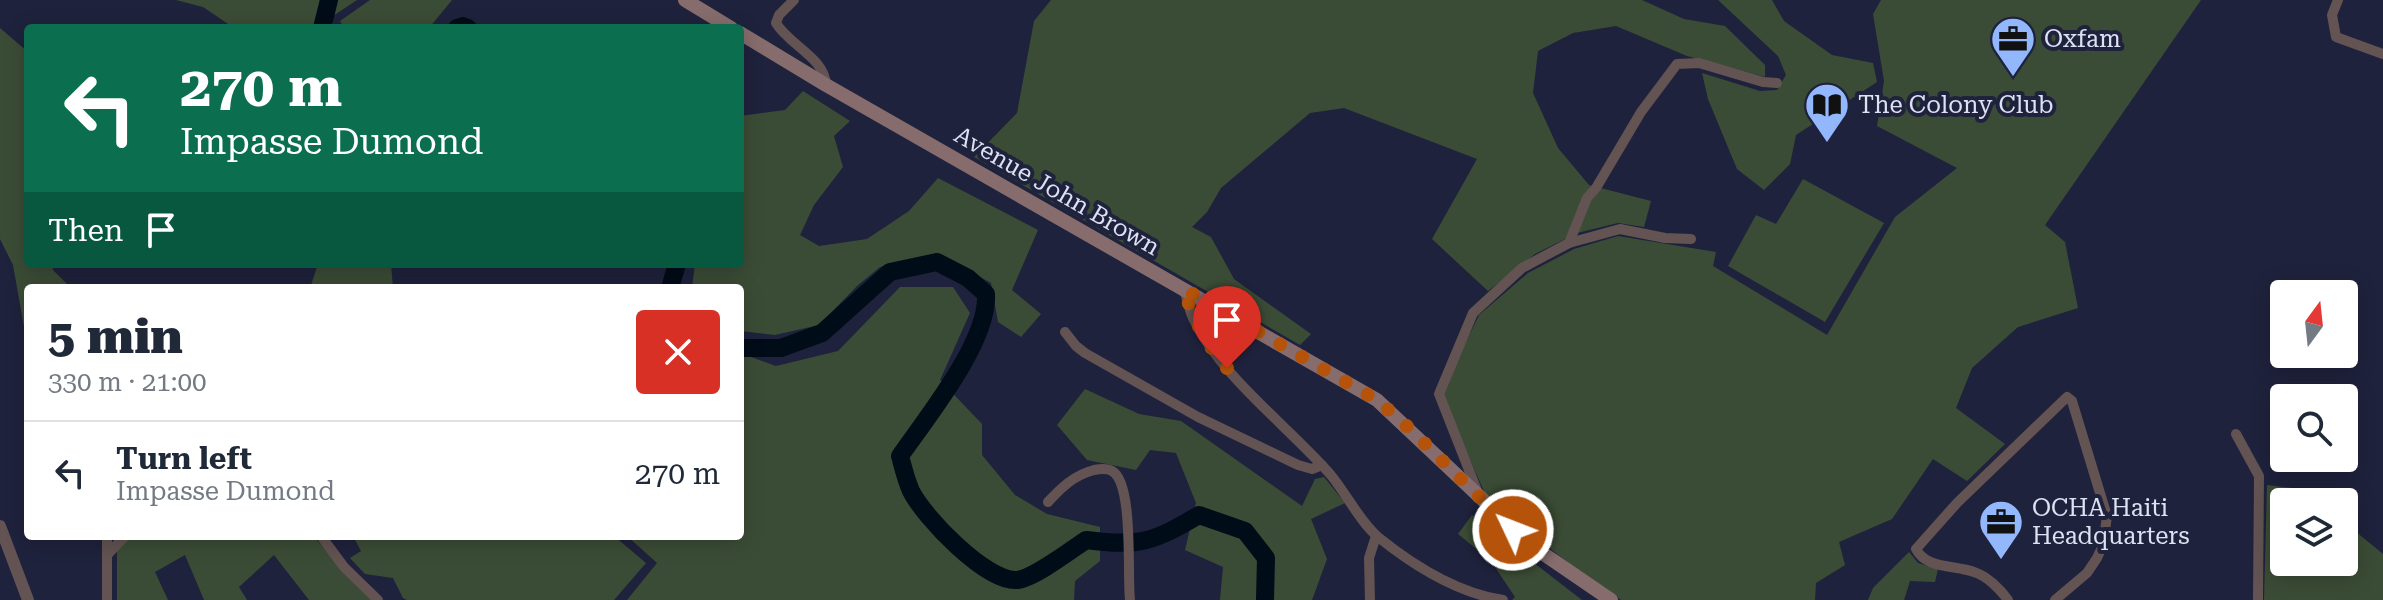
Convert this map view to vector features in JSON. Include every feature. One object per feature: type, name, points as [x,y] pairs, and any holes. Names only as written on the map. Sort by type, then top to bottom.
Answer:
[{"type":"main road","points":[[685,0],[724,24]]},
{"type":"main road","name":"Avenue John Brown","points":[[744,35],[1377,400],[1532,546],[1611,600]]},
{"type":"street","points":[[794,0],[779,15],[776,23],[781,32],[815,62],[825,75],[826,85]]},
{"type":"street","points":[[2338,0],[2332,15],[2336,37],[2383,54]]},
{"type":"street","points":[[1569,243],[1587,198],[1641,112],[1677,64],[1699,63],[1763,82],[1777,83]]},
{"type":"street","points":[[1480,498],[1439,394],[1473,313],[1484,297],[1522,268],[1569,243],[1620,229],[1665,238],[1691,239]]},
{"type":"street","points":[[1184,289],[1192,317],[1213,351],[1241,384],[1322,465],[1376,536],[1430,574],[1485,597],[1503,600]]},
{"type":"street","points":[[1065,332],[1085,353],[1198,417],[1298,465],[1312,469],[1322,465]]},
{"type":"street","points":[[2008,600],[1976,572],[1931,562],[1920,556],[1916,549],[1957,503],[2067,397],[2072,401],[2107,516],[2103,545],[2097,558],[2087,573],[2055,600]]},
{"type":"street","points":[[2236,434],[2259,476],[2258,600]]},
{"type":"street","points":[[1048,502],[1061,487],[1081,475],[1101,469],[1112,470],[1118,476],[1127,501],[1130,600]]},
{"type":"street","points":[[0,526],[28,600]]},
{"type":"street","points":[[1370,600],[1369,558],[1376,536]]},
{"type":"street","points":[[107,540],[107,600]]},
{"type":"street","points":[[107,556],[121,540]]},
{"type":"street","points":[[324,540],[344,567],[378,600]]},
{"type":"green space","points":[[176,0],[357,0],[330,18],[333,24],[228,24],[203,7]]},
{"type":"green space","points":[[370,0],[452,0],[432,24],[342,24],[340,21]]},
{"type":"green space","points":[[1051,0],[1642,0],[1684,19],[1725,26],[1765,65],[1765,77],[1687,56],[1616,26],[1573,33],[1538,51],[1533,93],[1558,148],[1589,185],[1651,201],[1644,227],[1618,223],[1577,233],[1535,254],[1488,291],[1432,239],[1477,159],[1344,108],[1310,113],[1221,188],[1207,212],[1192,227],[1211,237],[1234,279],[1311,334],[1300,345],[974,157],[1017,113],[1034,21]]},
{"type":"green space","points":[[1718,0],[1772,0],[1784,21],[1832,55],[1873,63],[1877,82],[1796,135],[1790,164],[1764,190],[1737,169],[1708,99],[1702,73],[1760,91],[1777,90],[1786,75],[1778,56]]},
{"type":"green space","points":[[1881,0],[2201,0],[2045,225],[2065,242],[2078,308],[2018,327],[1972,368],[1956,408],[2005,444],[1967,481],[1933,459],[1892,519],[1839,542],[1845,565],[1816,583],[1815,600],[1621,600],[1582,574],[1487,498],[1441,394],[1479,315],[1528,273],[1574,249],[1618,236],[1716,252],[1713,266],[1827,335],[1895,217],[1957,168],[1877,126],[1884,81],[1873,14]]},
{"type":"green space","points":[[0,28],[24,49],[24,268],[53,268],[67,284],[24,284],[24,327],[13,265],[0,239]]},
{"type":"green space","points":[[803,91],[850,121],[834,136],[843,167],[814,205],[800,235],[819,246],[867,239],[909,211],[938,178],[1038,230],[1012,290],[1041,314],[1021,337],[998,322],[991,283],[937,253],[880,267],[819,325],[775,335],[744,331],[744,284],[692,284],[694,268],[744,268],[744,115],[785,110]]},
{"type":"green space","points":[[1803,179],[1884,223],[1825,322],[1728,266],[1756,215],[1776,224]]},
{"type":"green space","points":[[317,268],[391,268],[393,284],[311,284]]},
{"type":"green space","points":[[900,287],[953,287],[970,313],[940,380],[982,424],[982,455],[1015,495],[1047,514],[1100,527],[1100,561],[1075,581],[1074,600],[627,600],[657,563],[631,540],[744,540],[744,354],[776,366],[838,351]]},
{"type":"green space","points":[[1085,389],[1139,414],[1181,421],[1302,506],[1315,479],[1324,477],[1345,503],[1311,519],[1327,559],[1312,600],[1220,600],[1223,567],[1185,550],[1196,503],[1176,453],[1150,450],[1136,470],[1087,460],[1057,425]]},
{"type":"green space","points":[[2267,485],[2292,488],[2270,488],[2270,576],[2358,576],[2358,533],[2383,554],[2383,600],[2264,600]]},
{"type":"green space","points":[[1472,515],[1582,600],[1512,600],[1515,597],[1491,561],[1458,534]]},
{"type":"green space","points":[[125,540],[317,540],[372,600],[309,600],[274,555],[239,587],[247,600],[204,600],[185,555],[155,572],[168,600],[117,600],[117,550]]},
{"type":"green space","points":[[355,540],[619,540],[646,563],[614,600],[407,600],[393,578],[365,574],[350,558],[361,551]]},
{"type":"green space","points":[[1909,552],[1918,563],[1938,569],[1935,582],[1910,581],[1904,600],[1868,600],[1873,588]]},
{"type":"waterway","points":[[323,24],[329,0]]},
{"type":"waterway","points":[[744,348],[781,348],[822,333],[890,272],[937,262],[968,278],[986,294],[978,334],[967,356],[900,456],[911,491],[942,531],[989,571],[1017,580],[1042,570],[1086,540],[1120,543],[1146,540],[1199,515],[1245,531],[1266,558],[1265,600]]},
{"type":"waterway","points":[[671,284],[676,268]]},
{"type":"place","name":"Oxfam","points":[[2013,78]]},
{"type":"place","name":"The Colony Club","points":[[1827,144]]},
{"type":"place","name":"OCHA Haiti Headquarters","points":[[2001,561]]},
{"type":"route","points":[[1227,368],[1192,317],[1184,289],[1377,400],[1513,530]]}]
